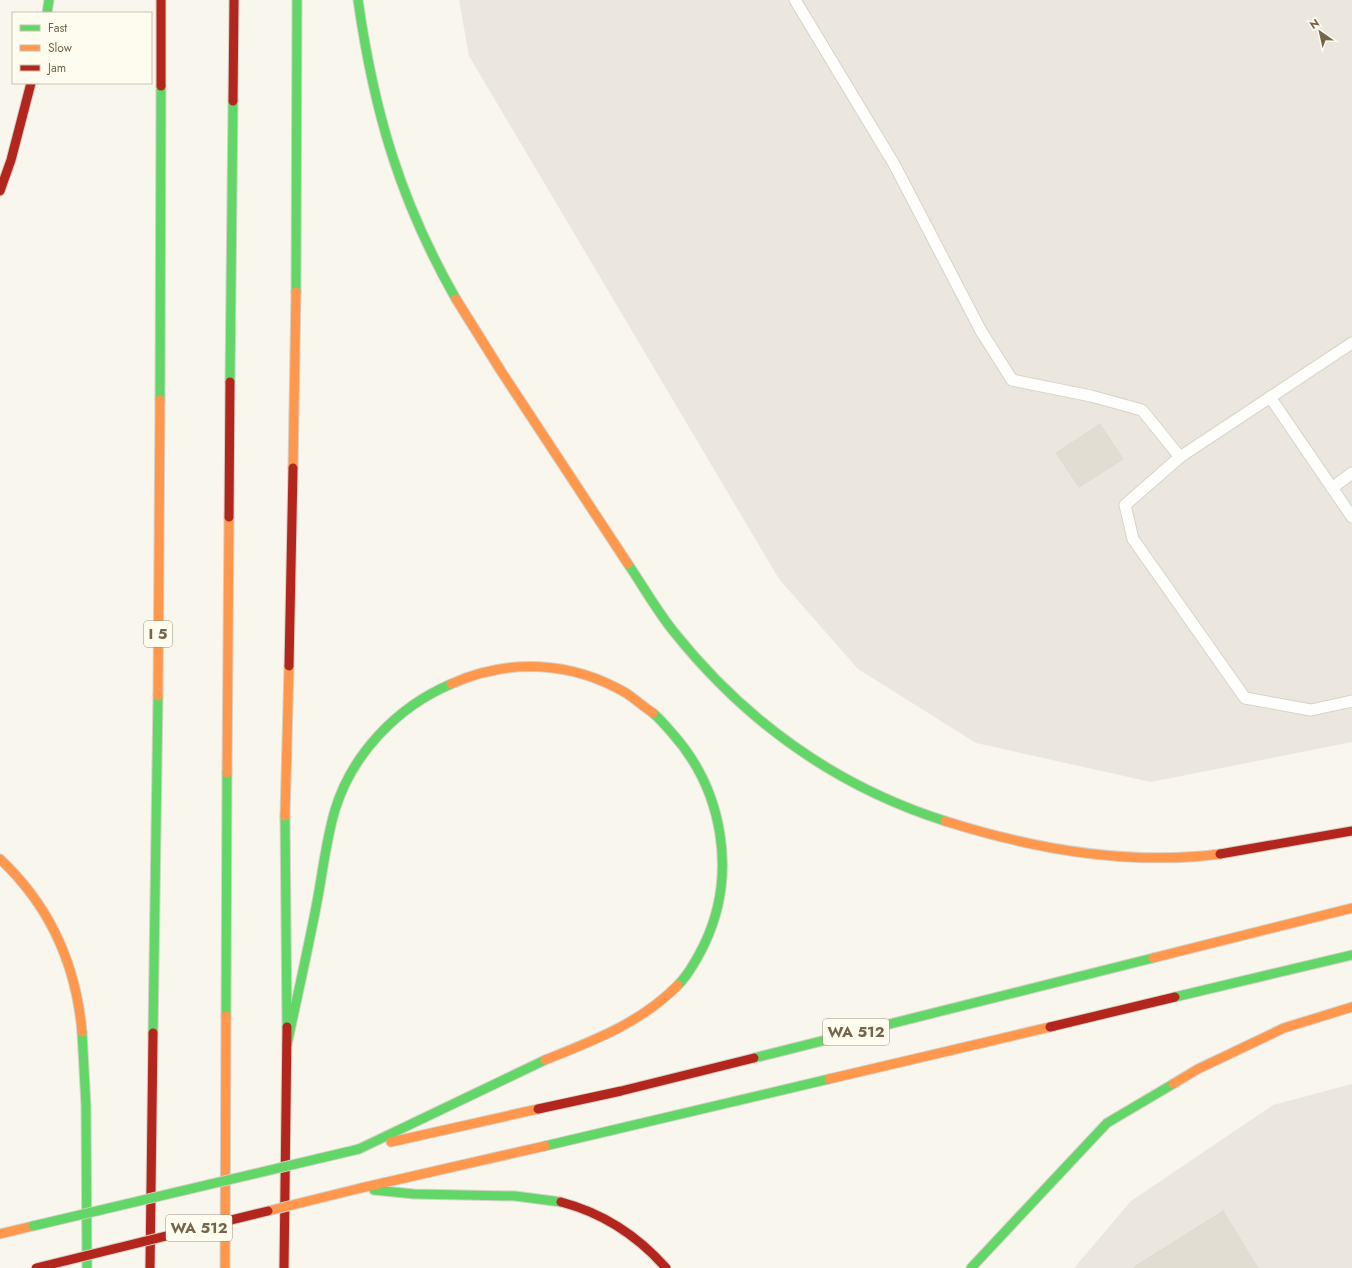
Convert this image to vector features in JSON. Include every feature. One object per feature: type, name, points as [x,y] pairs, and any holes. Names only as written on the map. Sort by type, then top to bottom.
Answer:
[{"type":"highway","points":[[47,12],[49,0]]},
{"type":"highway","name":"I 5","points":[[150,1268],[159,604],[161,0]]},
{"type":"highway","points":[[225,1268],[227,705],[234,0]]},
{"type":"highway","points":[[284,1268],[287,1046],[284,824],[296,330],[297,0]]},
{"type":"highway","points":[[358,0],[368,64],[389,148],[416,223],[445,281],[489,353],[673,630],[709,672],[759,718],[805,754],[875,795],[921,814],[971,830],[1052,848],[1089,853],[1166,858],[1262,850],[1352,831]]},
{"type":"highway","points":[[0,191],[11,160],[31,84]]},
{"type":"highway","points":[[287,1046],[320,889],[332,820],[338,800],[344,786],[364,753],[379,733],[400,715],[435,691],[472,675],[510,667],[550,666],[581,673],[623,691],[658,717],[680,741],[697,764],[712,795],[721,827],[724,873],[719,902],[710,932],[698,959],[681,982],[661,1002],[629,1023],[470,1094],[358,1149]]},
{"type":"highway","points":[[0,859],[26,884],[45,911],[64,949],[76,988],[85,1086],[87,1268]]},
{"type":"highway","name":"WA 512","points":[[0,1234],[358,1149],[621,1091],[1352,908]]},
{"type":"highway","name":"WA 512","points":[[36,1268],[362,1188],[637,1125],[1352,954]]},
{"type":"highway","points":[[971,1268],[1107,1123],[1205,1065],[1284,1028],[1352,1007]]},
{"type":"highway","points":[[362,1188],[396,1194],[429,1196],[502,1195],[537,1197],[558,1202],[595,1214],[631,1233],[646,1246],[666,1268]]},
{"type":"highway","points":[[0,1223],[23,1228]]},
{"type":"lane","points":[[795,0],[894,164],[981,332],[1012,380],[1091,396],[1142,410],[1180,457]]},
{"type":"lane","points":[[1352,343],[1180,457],[1125,505],[1134,539],[1142,552],[1246,698],[1311,710],[1352,701]]},
{"type":"lane","points":[[1270,397],[1352,517]]},
{"type":"lane","points":[[1332,488],[1352,473]]},
{"type":"shaded area","points":[[459,0],[1352,0],[1352,742],[1151,782],[976,743],[858,669],[779,579],[469,56]]},
{"type":"shaded area","points":[[1352,1084],[1352,1268],[1074,1268],[1131,1201],[1273,1105]]},
{"type":"building","points":[[1100,424],[1123,459],[1079,487],[1056,453]]},
{"type":"building","points":[[1223,1211],[1258,1268],[1134,1267]]},
{"type":"traffic: fast","points":[[47,12],[49,0]]},
{"type":"traffic: fast","points":[[296,292],[297,0]]},
{"type":"traffic: fast","points":[[358,0],[372,80],[392,155],[419,227],[436,263],[456,299]]},
{"type":"traffic: fast","points":[[160,400],[161,86]]},
{"type":"traffic: fast","points":[[230,382],[233,101]]},
{"type":"traffic: fast","points":[[628,564],[674,632],[702,665],[731,695],[762,722],[795,747],[830,770],[905,807],[945,821]]},
{"type":"traffic: fast","points":[[287,1045],[314,920],[329,833],[335,810],[343,789],[365,752],[395,719],[431,694],[451,684]]},
{"type":"traffic: fast","points":[[153,1033],[158,696]]},
{"type":"traffic: fast","points":[[653,713],[672,733],[689,756],[703,780],[714,806],[720,834],[722,862],[721,890],[714,918],[699,956],[678,985]]},
{"type":"traffic: fast","points":[[226,1016],[227,773]]},
{"type":"traffic: fast","points":[[285,816],[287,1027]]},
{"type":"traffic: fast","points":[[1175,997],[1352,955]]},
{"type":"traffic: fast","points":[[754,1058],[1153,958]]},
{"type":"traffic: fast","points":[[82,1032],[86,1106],[87,1268]]},
{"type":"traffic: fast","points":[[359,1149],[545,1060]]},
{"type":"traffic: fast","points":[[545,1146],[829,1079]]},
{"type":"traffic: fast","points":[[971,1268],[1107,1123],[1173,1084]]},
{"type":"traffic: fast","points":[[33,1226],[359,1149]]},
{"type":"traffic: fast","points":[[374,1190],[414,1194],[515,1196],[561,1202]]},
{"type":"traffic: slow","points":[[293,468],[296,292]]},
{"type":"traffic: slow","points":[[456,299],[501,371],[628,564]]},
{"type":"traffic: slow","points":[[158,696],[160,400]]},
{"type":"traffic: slow","points":[[227,773],[229,517]]},
{"type":"traffic: slow","points":[[285,816],[289,666]]},
{"type":"traffic: slow","points":[[451,684],[495,670],[517,667],[562,669],[584,674],[605,682],[626,693],[653,713]]},
{"type":"traffic: slow","points":[[945,821],[1012,840],[1081,852],[1150,858],[1220,854]]},
{"type":"traffic: slow","points":[[0,859],[18,877],[33,896],[58,938],[74,983],[82,1032]]},
{"type":"traffic: slow","points":[[1153,958],[1352,908]]},
{"type":"traffic: slow","points":[[545,1060],[616,1030],[648,1010],[678,985]]},
{"type":"traffic: slow","points":[[1173,1084],[1198,1069],[1284,1028],[1352,1007]]},
{"type":"traffic: slow","points":[[225,1268],[226,1016]]},
{"type":"traffic: slow","points":[[829,1079],[1050,1027]]},
{"type":"traffic: slow","points":[[391,1142],[538,1109]]},
{"type":"traffic: slow","points":[[361,1188],[545,1146]]},
{"type":"traffic: slow","points":[[268,1211],[361,1188]]},
{"type":"traffic: slow","points":[[0,1234],[33,1226]]},
{"type":"traffic: jam","points":[[161,0],[161,86]]},
{"type":"traffic: jam","points":[[233,101],[234,0]]},
{"type":"traffic: jam","points":[[0,191],[11,160],[31,84]]},
{"type":"traffic: jam","points":[[229,517],[230,382]]},
{"type":"traffic: jam","points":[[289,666],[293,468]]},
{"type":"traffic: jam","points":[[1220,854],[1352,831]]},
{"type":"traffic: jam","points":[[1050,1027],[1175,997]]},
{"type":"traffic: jam","points":[[284,1268],[287,1027]]},
{"type":"traffic: jam","points":[[150,1268],[153,1033]]},
{"type":"traffic: jam","points":[[538,1109],[621,1091],[754,1058]]},
{"type":"traffic: jam","points":[[561,1202],[591,1212],[618,1227],[643,1245],[666,1268]]},
{"type":"traffic: jam","points":[[36,1268],[268,1211]]}]
